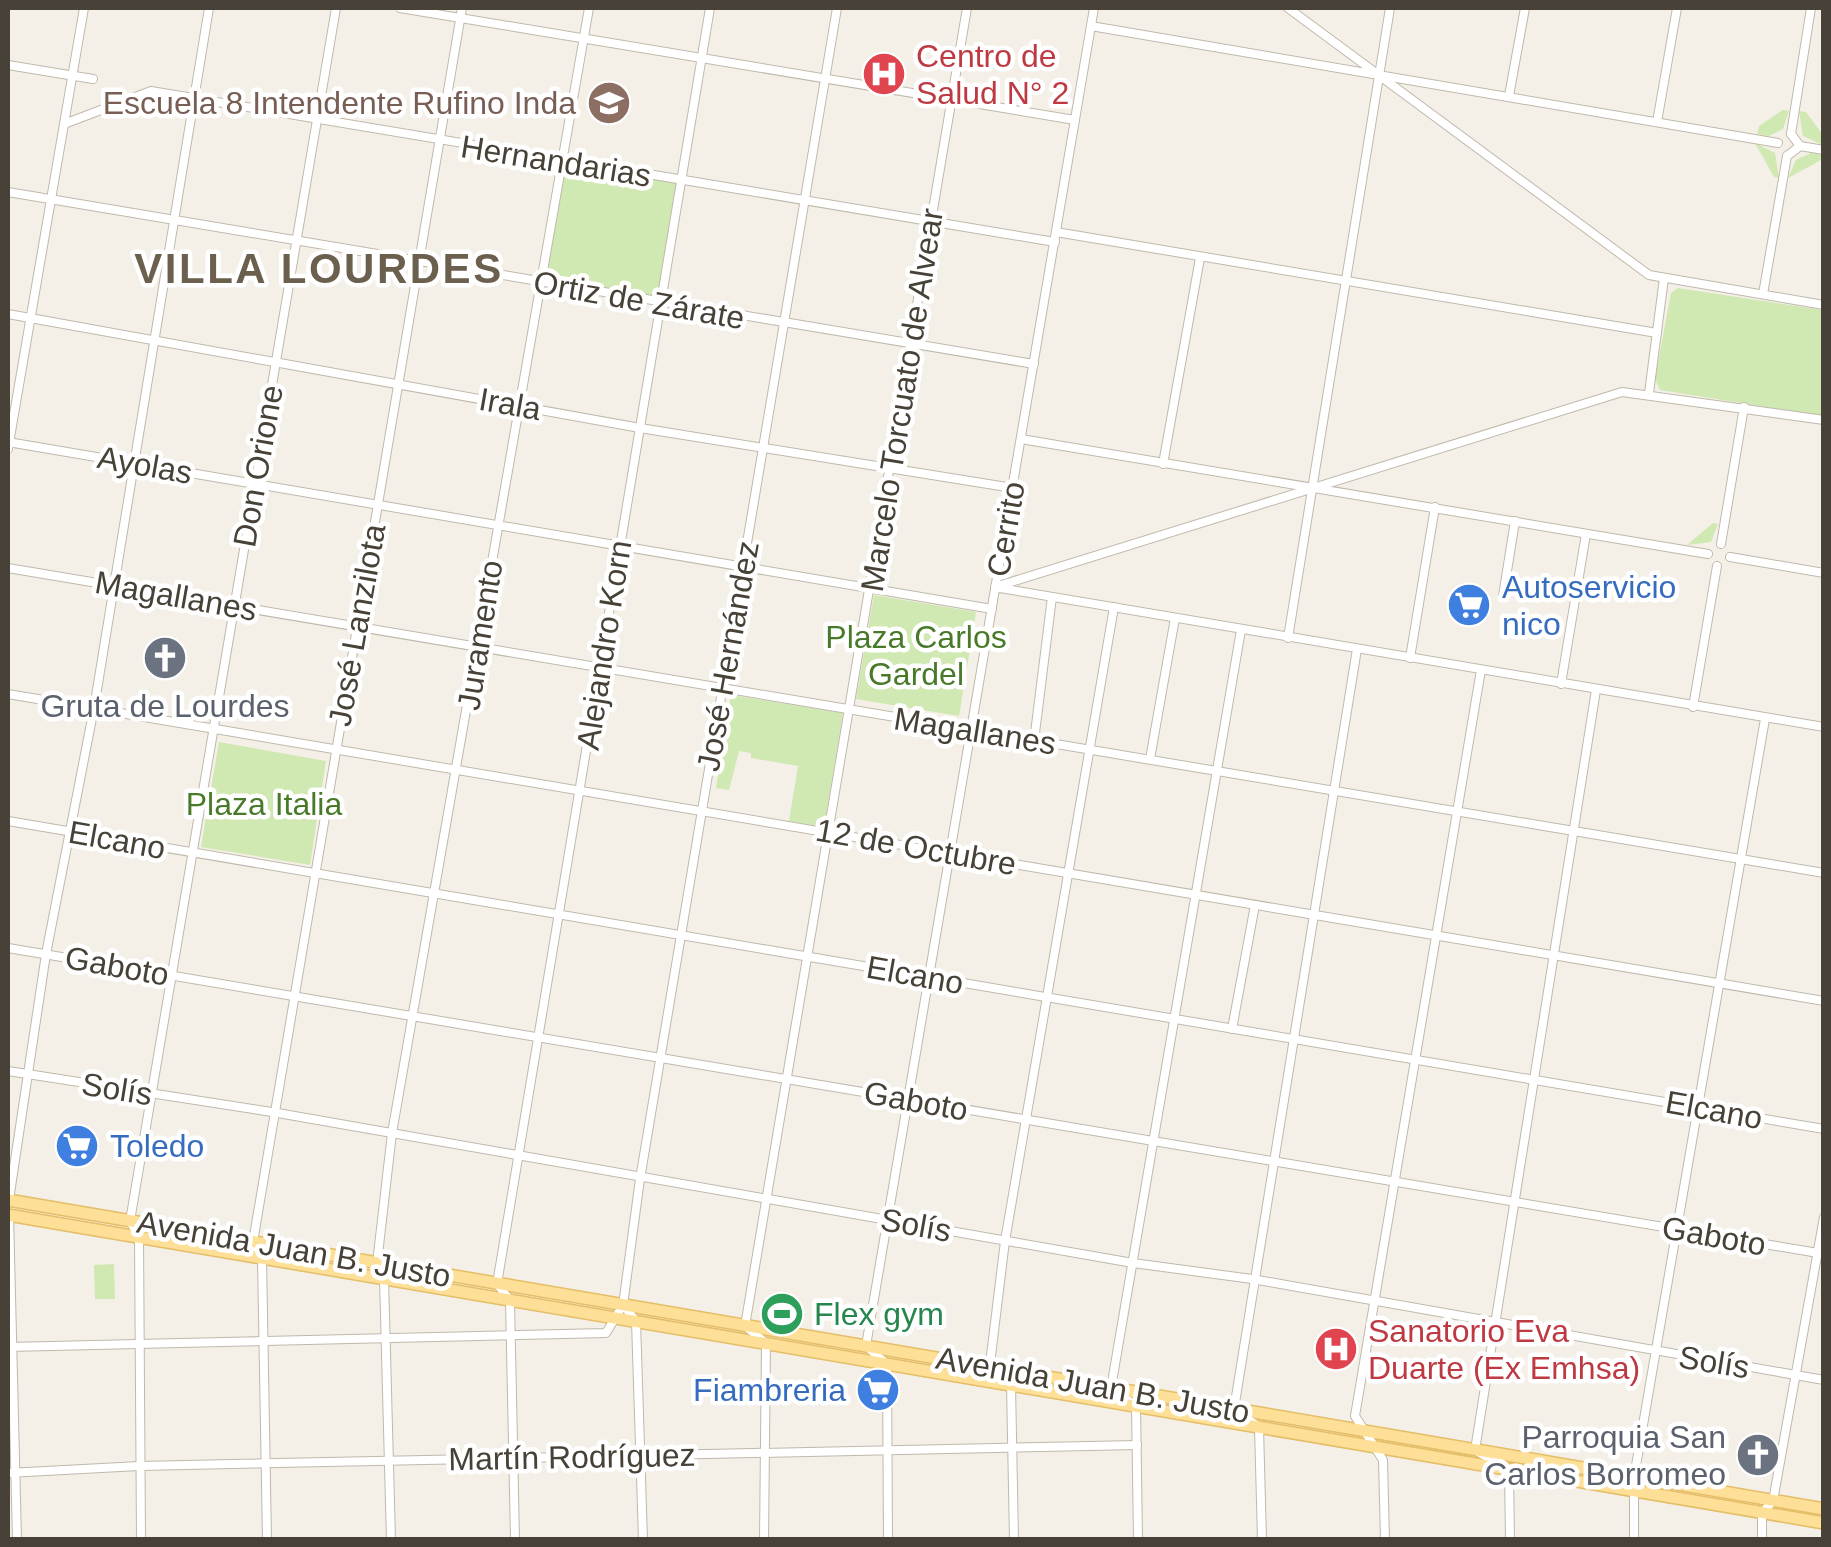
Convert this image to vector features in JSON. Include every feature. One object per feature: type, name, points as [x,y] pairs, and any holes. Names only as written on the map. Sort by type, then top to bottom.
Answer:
[{"type":"main road","name":"Avenida Juan B. Justo","points":[[8,1200],[990,1367],[1012,1378],[1136,1406],[1824,1523]]},
{"type":"main road","name":"Avenida Juan B. Justo","points":[[8,1215],[988,1381],[1012,1378],[1111,1388],[1364,1431],[1476,1444],[1634,1477],[1824,1509]]},
{"type":"street","points":[[8,444],[84,8]]},
{"type":"street","points":[[17,1540],[12,1473],[8,1200],[46,954],[94,708],[208,8]]},
{"type":"street","name":"Don Orione","points":[[130,1221],[336,8]]},
{"type":"street","points":[[400,8],[1075,120]]},
{"type":"street","name":"José Lanzilota","points":[[253,1242],[462,8]]},
{"type":"street","name":"Juramento","points":[[378,1263],[392,1134],[589,8]]},
{"type":"street","name":"Alejandro Korn","points":[[498,1284],[710,8]]},
{"type":"street","name":"José Hernández","points":[[623,1304],[640,1178],[837,8]]},
{"type":"street","name":"Marcelo Torcuato de Alvear","points":[[746,1326],[967,8]]},
{"type":"street","name":"Cerrito","points":[[866,1346],[1094,8]]},
{"type":"street","points":[[1288,8],[1646,272],[1824,305]]},
{"type":"street","points":[[1288,638],[1390,8]]},
{"type":"street","points":[[1509,96],[1524,8]]},
{"type":"street","points":[[1657,122],[1677,8]]},
{"type":"street","points":[[1811,8],[1791,134],[1800,146],[1824,150]]},
{"type":"street","points":[[1091,26],[1778,143],[1791,134]]},
{"type":"street","points":[[8,65],[93,79]]},
{"type":"street","name":"Hernandarias","points":[[64,124],[145,92],[194,98],[931,224],[1200,258],[1657,333]]},
{"type":"street","points":[[1778,143],[1787,156]]},
{"type":"street","points":[[1763,294],[1787,156],[1800,146]]},
{"type":"street","name":"Ortiz de Zárate","points":[[8,192],[1034,364]]},
{"type":"street","points":[[1163,464],[1200,258]]},
{"type":"street","points":[[1649,393],[1664,278]]},
{"type":"street","name":"Irala","points":[[8,314],[640,428],[1013,488]]},
{"type":"street","points":[[995,588],[1622,392],[1824,420]]},
{"type":"street","points":[[1708,554],[1721,544],[1744,407]]},
{"type":"street","points":[[1021,439],[1708,554],[1717,566]]},
{"type":"street","name":"Ayolas","points":[[8,444],[992,608]]},
{"type":"street","points":[[1410,658],[1435,507]]},
{"type":"street","points":[[1503,596],[1515,521]]},
{"type":"street","points":[[1561,684],[1586,534]]},
{"type":"street","points":[[1721,544],[1730,557]]},
{"type":"street","points":[[1693,706],[1717,566],[1730,557],[1824,573]]},
{"type":"street","name":"Magallanes","points":[[8,568],[1824,874]]},
{"type":"street","points":[[995,588],[1824,727]]},
{"type":"street","points":[[1034,741],[1052,597]]},
{"type":"street","points":[[988,1381],[1005,1241],[1114,608]]},
{"type":"street","points":[[1150,759],[1175,618]]},
{"type":"street","points":[[1138,1540],[1136,1406],[1111,1388],[1241,630]]},
{"type":"street","points":[[1262,1540],[1260,1427],[1234,1409],[1252,1278],[1357,649]]},
{"type":"street","points":[[1385,1540],[1383,1460],[1355,1416],[1480,670]]},
{"type":"street","points":[[1510,1540],[1509,1470],[1476,1444],[1596,690]]},
{"type":"street","name":"12 de Octubre","points":[[8,694],[1824,1001]]},
{"type":"street","points":[[1634,1540],[1634,1477],[1765,719]]},
{"type":"street","name":"Elcano","points":[[8,822],[1824,1129]]},
{"type":"street","points":[[1232,1029],[1254,904]]},
{"type":"street","name":"Gaboto","points":[[8,948],[1820,1254]]},
{"type":"street","name":"Solís","points":[[8,1071],[272,1112],[1005,1241],[1252,1278],[1824,1380]]},
{"type":"street","points":[[1762,1540],[1762,1513],[1774,1500],[1824,1217]]},
{"type":"street","points":[[130,1221],[138,1237],[141,1540]]},
{"type":"street","points":[[253,1242],[262,1258],[268,1540]]},
{"type":"street","points":[[378,1263],[384,1278],[392,1540]]},
{"type":"street","points":[[498,1284],[510,1300],[515,1540]]},
{"type":"street","points":[[10,1347],[606,1334],[623,1304],[636,1321],[643,1540]]},
{"type":"street","points":[[746,1326],[766,1343],[764,1540]]},
{"type":"street","points":[[866,1346],[887,1364],[888,1540]]},
{"type":"street","points":[[1012,1378],[1014,1540]]},
{"type":"street","name":"Martín Rodríguez","points":[[12,1473],[139,1466],[1136,1445]]},
{"type":"green space","points":[[1783,110],[1789,111],[1783,129],[1769,136],[1757,134],[1759,126]]},
{"type":"green space","points":[[1799,111],[1806,112],[1823,135],[1823,145],[1803,136]]},
{"type":"green space","points":[[1755,143],[1775,153],[1779,178],[1774,177]]},
{"type":"green space","points":[[1811,153],[1823,155],[1823,159],[1788,178],[1796,160]]},
{"type":"green space","points":[[561,160],[681,182],[661,304],[540,283]]},
{"type":"green space","points":[[1678,288],[1823,310],[1823,416],[1660,390],[1655,379],[1671,293]]},
{"type":"green space","points":[[1713,523],[1718,524],[1711,542],[1687,545]]},
{"type":"green space","name":"Plaza Carlos Gardel","points":[[874,595],[976,612],[959,716],[856,699]]},
{"type":"green space","points":[[731,695],[843,713],[824,827],[789,821],[798,766],[751,758],[751,753],[739,751],[729,790],[716,788]]},
{"type":"green space","name":"Plaza Italia","points":[[219,742],[326,761],[310,865],[201,847]]},
{"type":"green space","points":[[114,1264],[115,1299],[95,1299],[94,1265]]},
{"type":"place","name":"Centro de Salud N° 2","points":[[884,74]]},
{"type":"place","name":"Escuela 8 Intendente Rufino Inda","points":[[609,103]]},
{"type":"place","name":"Autoservicio nico","points":[[1469,605]]},
{"type":"place","name":"Gruta de Lourdes","points":[[165,658]]},
{"type":"place","name":"Toledo","points":[[77,1146]]},
{"type":"place","name":"Flex gym","points":[[782,1314]]},
{"type":"place","name":"Sanatorio Eva Duarte (Ex Emhsa)","points":[[1336,1349]]},
{"type":"place","name":"Fiambreria","points":[[878,1390]]},
{"type":"place","name":"Parroquia San Carlos Borromeo","points":[[1758,1455]]},
{"type":"district","name":"VILLA LOURDES","points":[[319,268]]}]
